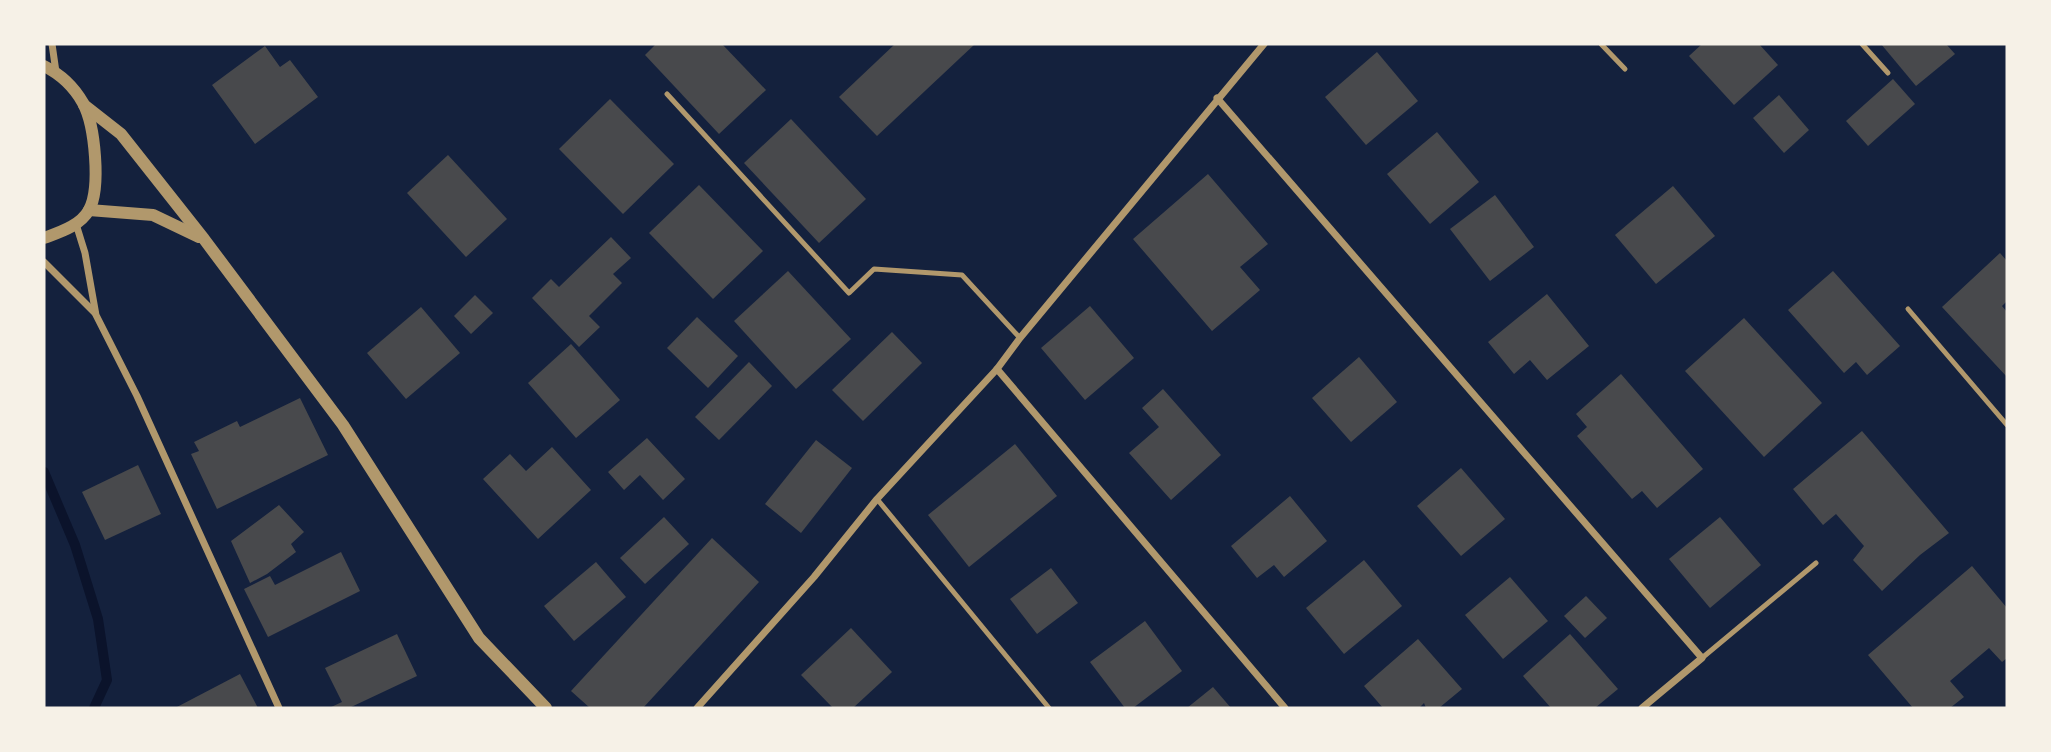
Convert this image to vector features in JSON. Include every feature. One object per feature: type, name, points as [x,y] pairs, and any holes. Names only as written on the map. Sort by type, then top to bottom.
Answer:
[{"type":"street","points":[[52,44],[57,73]]},
{"type":"street","points":[[697,708],[814,577],[877,499],[997,369],[1264,44]]},
{"type":"street","points":[[44,66],[57,73],[84,105],[121,134],[204,239],[343,425],[479,638],[546,708]]},
{"type":"street","points":[[1217,98],[1702,658],[1642,708]]},
{"type":"street","points":[[44,238],[76,224],[89,209],[95,185],[96,153],[84,105]]},
{"type":"street","points":[[89,209],[153,215],[204,239]]},
{"type":"street","points":[[76,224],[85,253],[96,315],[137,396],[279,708]]},
{"type":"street","points":[[44,262],[96,315]]},
{"type":"street","points":[[997,369],[1285,708]]},
{"type":"lane","points":[[1601,44],[1625,69]]},
{"type":"lane","points":[[1861,44],[1888,73]]},
{"type":"lane","points":[[667,94],[849,293],[874,269],[962,275],[1020,338]]},
{"type":"lane","points":[[1908,309],[2007,425]]},
{"type":"lane","points":[[877,499],[1049,708]]},
{"type":"lane","points":[[1702,658],[1816,563]]},
{"type":"building","points":[[656,44],[722,44],[766,90],[719,134],[645,55]]},
{"type":"building","points":[[895,44],[975,44],[877,136],[839,97]]},
{"type":"building","points":[[1702,44],[1759,44],[1778,65],[1734,105],[1689,56]]},
{"type":"building","points":[[1881,44],[1946,44],[1955,54],[1916,86]]},
{"type":"building","points":[[265,46],[280,67],[290,60],[318,97],[255,144],[212,85]]},
{"type":"building","points":[[1377,52],[1418,101],[1366,145],[1325,97]]},
{"type":"building","points":[[1893,79],[1915,104],[1868,146],[1846,121]]},
{"type":"building","points":[[1779,95],[1809,130],[1784,153],[1753,118]]},
{"type":"building","points":[[610,99],[674,164],[623,214],[559,149]]},
{"type":"building","points":[[791,119],[866,199],[819,243],[744,163]]},
{"type":"building","points":[[1437,132],[1479,182],[1430,224],[1387,174]]},
{"type":"building","points":[[448,155],[507,219],[466,257],[407,193]]},
{"type":"building","points":[[1208,174],[1268,244],[1240,267],[1260,290],[1212,331],[1133,239]]},
{"type":"building","points":[[699,185],[763,251],[713,299],[649,233]]},
{"type":"building","points":[[1673,186],[1715,236],[1656,284],[1615,235]]},
{"type":"building","points":[[1495,195],[1534,247],[1490,281],[1450,229]]},
{"type":"building","points":[[611,237],[631,258],[613,274],[622,283],[589,316],[600,327],[579,347],[532,298],[551,279],[559,287]]},
{"type":"building","points":[[2000,253],[2007,261],[2007,301],[2002,306],[2007,312],[2007,377],[1942,307]]},
{"type":"building","points":[[788,271],[851,339],[796,389],[734,321]]},
{"type":"building","points":[[1833,271],[1900,346],[1867,375],[1856,362],[1844,373],[1788,310]]},
{"type":"building","points":[[1547,294],[1589,346],[1547,380],[1530,360],[1514,374],[1488,342]]},
{"type":"building","points":[[475,295],[493,313],[471,334],[454,316]]},
{"type":"building","points":[[1090,306],[1134,358],[1085,400],[1041,348]]},
{"type":"building","points":[[421,307],[460,353],[406,399],[367,353]]},
{"type":"building","points":[[697,317],[738,356],[708,388],[667,348]]},
{"type":"building","points":[[1744,318],[1822,403],[1764,457],[1685,371]]},
{"type":"building","points":[[892,332],[922,363],[863,421],[832,390]]},
{"type":"building","points":[[571,344],[620,400],[576,438],[528,383]]},
{"type":"building","points":[[1359,357],[1397,402],[1351,442],[1312,398]]},
{"type":"building","points":[[749,362],[772,386],[719,440],[695,417]]},
{"type":"building","points":[[1621,374],[1703,469],[1657,508],[1642,491],[1632,499],[1577,436],[1587,427],[1576,414]]},
{"type":"building","points":[[1163,389],[1221,455],[1171,500],[1129,453],[1159,427],[1142,408]]},
{"type":"building","points":[[300,398],[328,455],[217,509],[191,454],[199,451],[194,442],[237,421],[240,427]]},
{"type":"building","points":[[1862,431],[1949,533],[1920,555],[1882,591],[1853,560],[1864,546],[1836,514],[1823,525],[1793,489]]},
{"type":"building","points":[[647,438],[685,479],[663,500],[640,475],[624,490],[608,472]]},
{"type":"building","points":[[816,440],[852,468],[801,533],[765,504]]},
{"type":"building","points":[[1015,444],[1057,496],[969,567],[928,515]]},
{"type":"building","points":[[552,447],[591,490],[538,539],[483,479],[510,454],[526,471]]},
{"type":"building","points":[[138,465],[161,514],[105,540],[82,492]]},
{"type":"building","points":[[1461,468],[1505,519],[1461,556],[1417,506]]},
{"type":"building","points":[[1290,496],[1327,541],[1284,577],[1274,565],[1257,578],[1231,546]]},
{"type":"building","points":[[279,505],[304,532],[291,544],[296,552],[250,583],[231,541]]},
{"type":"building","points":[[664,517],[689,544],[645,584],[620,558]]},
{"type":"building","points":[[1720,517],[1761,565],[1710,608],[1669,559]]},
{"type":"building","points":[[712,538],[759,582],[643,708],[590,708],[571,691]]},
{"type":"building","points":[[341,552],[360,591],[268,637],[244,589],[270,576],[275,585]]},
{"type":"building","points":[[1364,560],[1402,606],[1344,654],[1306,608]]},
{"type":"building","points":[[596,562],[626,597],[574,641],[544,606]]},
{"type":"building","points":[[1972,566],[2007,608],[2007,658],[2002,662],[1989,648],[1950,681],[1964,697],[1950,708],[1913,708],[1868,655]]},
{"type":"building","points":[[1051,568],[1078,603],[1037,634],[1010,599]]},
{"type":"building","points":[[1510,577],[1548,621],[1503,659],[1465,615]]},
{"type":"building","points":[[1586,596],[1607,618],[1585,638],[1564,616]]},
{"type":"building","points":[[1145,621],[1182,671],[1133,708],[1125,708],[1090,662]]},
{"type":"building","points":[[851,628],[892,672],[853,708],[833,708],[801,675]]},
{"type":"building","points":[[397,634],[417,676],[349,708],[329,708],[342,702],[325,668]]},
{"type":"building","points":[[1570,634],[1618,689],[1595,708],[1551,708],[1523,676]]},
{"type":"building","points":[[1418,639],[1462,689],[1439,708],[1426,708],[1424,703],[1419,708],[1383,708],[1364,686]]},
{"type":"building","points":[[240,674],[258,708],[175,708]]},
{"type":"building","points":[[1213,687],[1231,708],[1187,708]]},
{"type":"waterway","points":[[44,472],[75,545],[98,619],[107,680],[94,708]]}]
